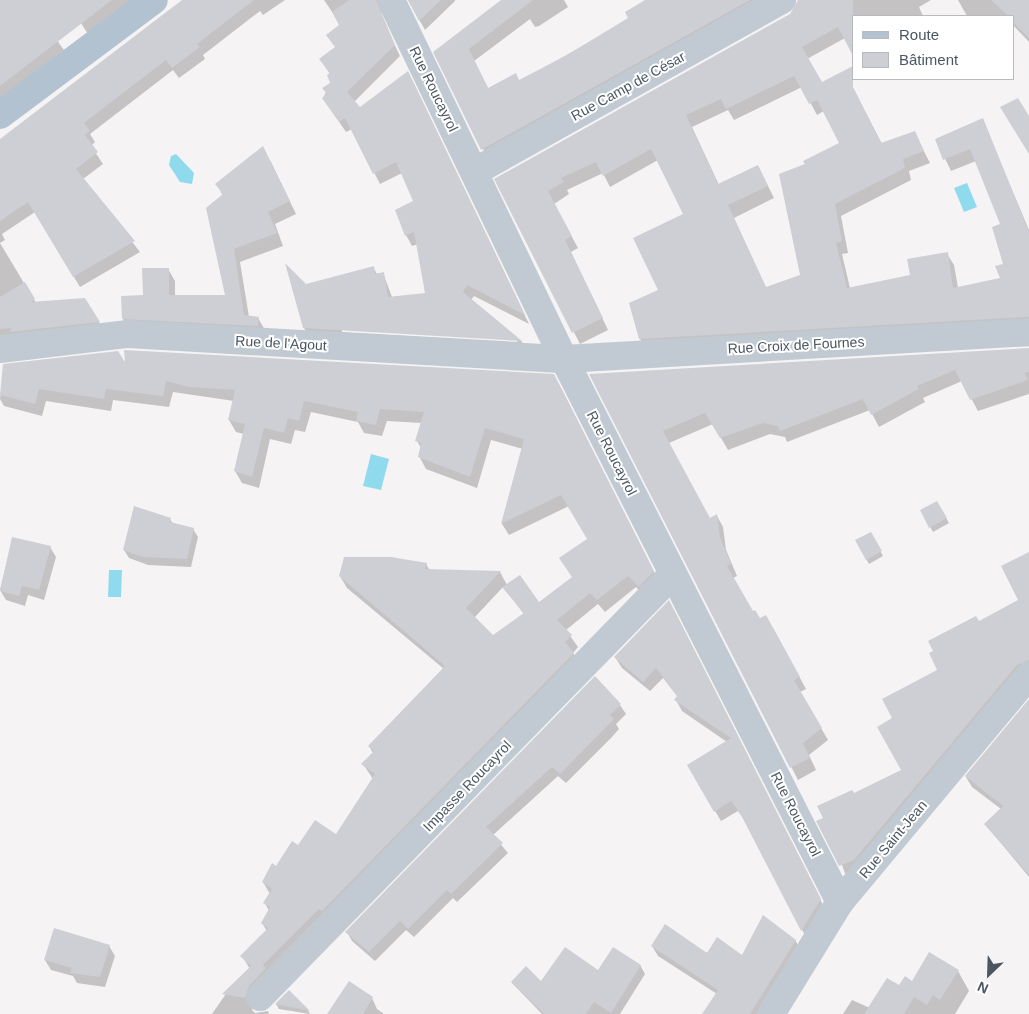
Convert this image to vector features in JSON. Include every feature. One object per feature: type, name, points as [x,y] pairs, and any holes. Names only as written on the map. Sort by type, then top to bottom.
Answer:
[{"type":"main road","points":[[0,115],[154,0]]},
{"type":"street","name":"Rue Roucayrol","points":[[391,0],[564,359],[840,902]]},
{"type":"street","name":"Rue Camp de César","points":[[474,172],[782,0]]},
{"type":"street","name":"Rue Croix de Fournes","points":[[564,359],[1029,332]]},
{"type":"street","name":"Rue de l'Agout","points":[[0,349],[128,334],[564,359]]},
{"type":"street","name":"Impasse Roucayrol","points":[[260,997],[673,574]]},
{"type":"street","name":"Rue Saint-Jean","points":[[771,1014],[840,902],[1029,675]]},
{"type":"water","points":[[176,154],[194,173],[192,184],[180,182],[169,165],[171,156]]},
{"type":"water","points":[[967,183],[977,207],[964,212],[954,188]]},
{"type":"water","points":[[371,454],[389,459],[381,490],[363,486]]},
{"type":"water","points":[[109,570],[122,570],[121,597],[108,597]]},
{"type":"building","points":[[0,0],[112,0],[0,86]]},
{"type":"building","points":[[182,0],[254,0],[197,44],[200,47],[172,68],[166,60],[84,123],[90,131],[85,135],[98,152],[76,169],[135,241],[73,277],[28,202],[0,221],[0,139]]},
{"type":"building","points":[[349,0],[376,0],[395,45],[347,92],[360,107],[408,71],[525,315],[467,285],[463,292],[522,341],[303,328],[285,263],[306,284],[374,266],[375,274],[384,272],[388,297],[425,293],[414,232],[405,236],[395,210],[413,201],[396,162],[373,174],[345,118],[339,122],[322,98],[327,94],[322,88],[330,83],[327,75],[330,73],[319,59],[335,47],[326,35],[339,25],[332,12]]},
{"type":"building","points":[[408,0],[441,0],[419,21]]},
{"type":"building","points":[[501,0],[533,0],[469,49],[488,88],[516,73],[519,80],[567,55],[628,18],[625,12],[645,0],[750,0],[481,150],[433,52]]},
{"type":"building","points":[[798,0],[853,0],[852,54],[838,27],[802,47],[822,82],[852,67],[853,87],[881,143],[915,131],[924,151],[903,159],[905,168],[835,204],[842,241],[836,243],[847,288],[910,275],[907,259],[948,252],[953,288],[1000,278],[995,266],[1003,264],[992,227],[1000,224],[970,149],[943,160],[935,139],[983,118],[1029,232],[1029,317],[639,339],[629,303],[658,290],[633,238],[683,214],[651,149],[603,176],[596,162],[561,178],[564,182],[548,191],[572,236],[565,240],[603,318],[572,333],[494,179],[790,14]],"holes":[[[794,76],[809,104],[817,100],[839,143],[803,161],[805,164],[779,174],[800,275],[766,287],[728,205],[768,186],[758,165],[718,184],[686,115],[721,99],[726,109]]]},
{"type":"building","points":[[991,0],[1029,0],[1029,38],[1014,23],[1014,15],[1007,15]]},
{"type":"building","points":[[1018,98],[1029,116],[1029,154],[1000,107]]},
{"type":"building","points":[[263,146],[290,201],[268,212],[277,233],[234,249],[244,315],[259,317],[258,326],[122,319],[121,296],[143,295],[142,268],[169,268],[169,295],[225,295],[206,208],[223,194],[215,184]]},
{"type":"building","points":[[25,282],[35,299],[31,302],[85,298],[100,322],[10,332],[11,328],[0,329],[0,297]]},
{"type":"building","points":[[1029,348],[1029,372],[1025,373],[1028,380],[970,400],[955,370],[917,386],[919,389],[871,415],[863,399],[780,431],[777,426],[763,423],[720,438],[705,413],[663,431],[710,518],[717,514],[720,537],[731,564],[727,566],[753,611],[755,610],[760,618],[766,615],[800,677],[794,680],[822,728],[803,743],[810,758],[790,768],[589,374]]},
{"type":"building","points":[[124,350],[554,374],[654,571],[639,587],[628,576],[597,600],[590,593],[557,620],[572,635],[565,642],[574,653],[322,911],[319,909],[263,965],[266,968],[249,986],[245,998],[222,994],[251,966],[240,956],[268,928],[261,923],[270,907],[263,903],[272,889],[262,882],[272,863],[276,866],[292,841],[298,845],[315,820],[336,834],[375,774],[361,764],[374,751],[368,746],[445,666],[339,576],[344,557],[391,557],[427,563],[425,569],[501,571],[466,608],[493,635],[524,613],[502,587],[520,575],[539,602],[572,577],[559,558],[587,539],[561,495],[501,524],[524,439],[485,428],[470,477],[418,457],[421,443],[415,441],[424,412],[380,409],[376,425],[356,421],[358,412],[304,401],[299,421],[288,418],[284,433],[264,428],[252,477],[234,471],[245,424],[228,420],[235,390],[189,387],[166,381],[163,396],[106,389],[104,399],[39,389],[35,404],[0,395],[3,364],[118,351],[125,362]]},
{"type":"building","points":[[937,501],[947,518],[929,528],[920,510]]},
{"type":"building","points":[[134,506],[171,518],[170,522],[194,528],[187,559],[143,557],[123,550]]},
{"type":"building","points":[[871,532],[882,551],[866,560],[855,540]]},
{"type":"building","points":[[12,537],[51,546],[39,590],[22,586],[19,596],[0,591]]},
{"type":"building","points":[[1029,552],[1029,660],[1017,665],[854,860],[839,866],[816,821],[823,818],[817,806],[852,790],[854,793],[901,770],[877,727],[892,718],[882,699],[937,670],[929,653],[933,651],[928,641],[976,616],[979,621],[1018,600],[1001,566]]},
{"type":"building","points":[[669,600],[821,899],[801,931],[740,813],[731,801],[714,812],[687,765],[731,738],[674,700],[677,696],[656,668],[643,682],[614,657]]},
{"type":"building","points":[[595,676],[621,704],[610,715],[614,719],[560,774],[552,767],[486,827],[503,843],[451,894],[447,890],[408,929],[400,921],[369,952],[345,932]]},
{"type":"building","points":[[1029,699],[1029,875],[984,824],[1003,806],[965,776]]},
{"type":"building","points":[[763,915],[796,940],[750,1014],[702,1014],[718,990],[651,946],[665,924],[707,953],[717,937],[742,955]]},
{"type":"building","points":[[54,928],[110,945],[100,977],[70,973],[72,968],[44,960]]},
{"type":"building","points":[[565,947],[598,970],[613,947],[641,965],[611,1013],[594,1002],[586,1014],[544,1014],[511,982],[526,966],[541,981]]},
{"type":"building","points":[[929,952],[959,970],[940,1000],[933,995],[927,1005],[914,997],[904,1014],[864,1014],[887,978],[899,985],[905,976],[912,981]]},
{"type":"building","points":[[349,981],[373,997],[363,1014],[327,1014]]},
{"type":"building","points":[[289,990],[310,1011],[275,1004]]}]
